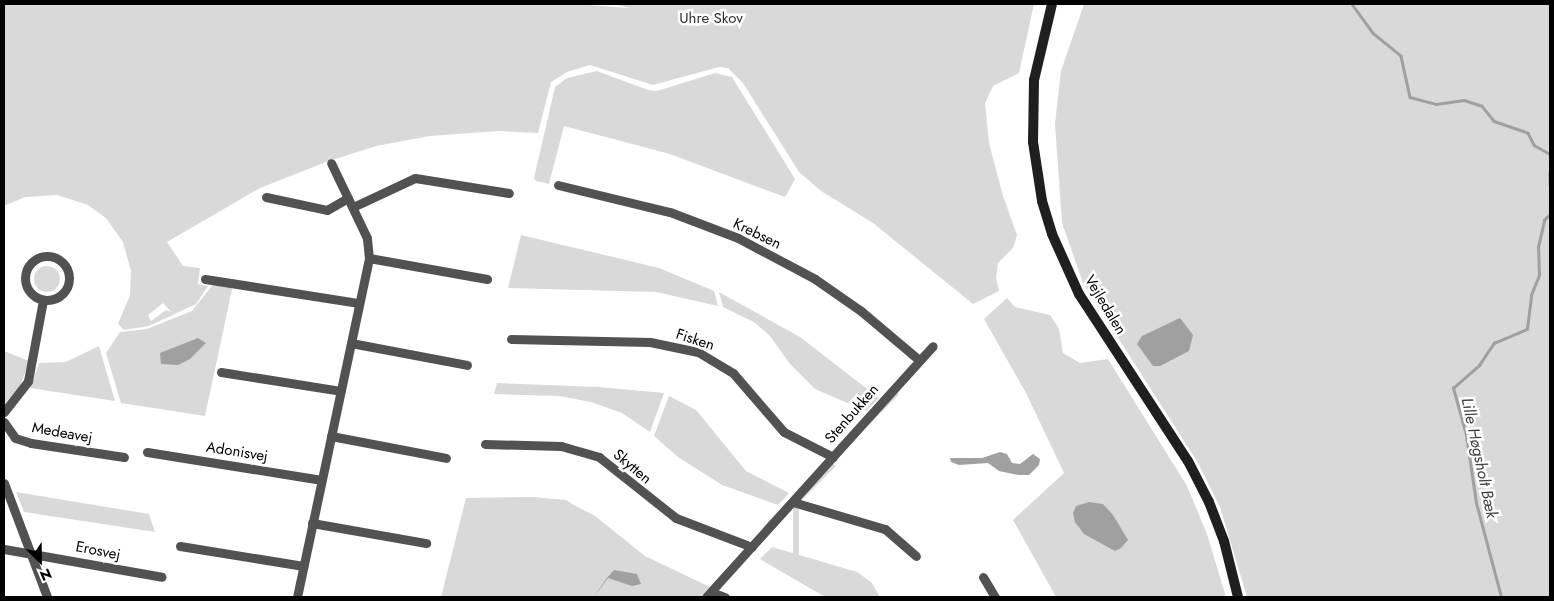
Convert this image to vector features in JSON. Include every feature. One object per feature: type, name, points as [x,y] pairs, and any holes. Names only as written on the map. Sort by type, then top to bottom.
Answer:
[{"type":"street","name":"Vejledalen","points":[[1052,4],[1034,80],[1033,142],[1042,201],[1058,250],[1079,294],[1188,461],[1209,502],[1224,541],[1238,597]]},
{"type":"street","points":[[297,597],[369,258],[367,238],[331,163]]},
{"type":"street","points":[[353,207],[415,178],[509,193]]},
{"type":"street","name":"Krebsen","points":[[558,185],[670,212],[738,238],[815,279],[861,311],[919,360]]},
{"type":"street","points":[[266,197],[327,210],[348,198]]},
{"type":"street","points":[[54,257],[65,267],[69,281],[59,297],[43,300],[27,288],[24,278],[34,260],[54,257]]},
{"type":"street","points":[[369,258],[487,279]]},
{"type":"street","points":[[205,279],[359,303]]},
{"type":"street","points":[[4,412],[28,381],[43,300]]},
{"type":"street","name":"Fisken","points":[[511,339],[650,342],[698,352],[733,372],[784,432],[833,456]]},
{"type":"street","points":[[351,343],[467,365]]},
{"type":"street","name":"Stenbukken","points":[[709,595],[933,346]]},
{"type":"street","points":[[221,372],[340,391]]},
{"type":"street","name":"Medeavej","points":[[4,422],[15,438],[32,443],[124,457]]},
{"type":"street","points":[[331,436],[446,458]]},
{"type":"street","name":"Skytten","points":[[485,444],[560,446],[599,457],[676,518],[752,547]]},
{"type":"street","name":"Adonisvej","points":[[147,452],[322,480]]},
{"type":"street","points":[[4,483],[47,597]]},
{"type":"street","points":[[793,502],[885,529],[916,556]]},
{"type":"street","points":[[312,523],[426,543]]},
{"type":"street","points":[[180,546],[303,566]]},
{"type":"street","name":"Erosvej","points":[[4,549],[162,577]]},
{"type":"street","points":[[983,577],[995,597]]},
{"type":"street","name":"Stenbukken","points":[[709,595],[725,597]]},
{"type":"green space","name":"Uhre Skov","points":[[4,4],[576,4],[629,8],[613,4],[1034,4],[1019,73],[993,86],[985,103],[989,143],[1003,196],[1017,235],[1013,248],[998,263],[996,278],[999,291],[973,304],[873,223],[821,191],[799,172],[743,83],[728,68],[719,67],[653,85],[590,65],[567,72],[551,82],[538,133],[498,131],[430,136],[376,146],[326,162],[260,188],[167,242],[183,266],[200,268],[198,284],[208,286],[196,304],[149,326],[124,330],[118,324],[130,295],[131,271],[123,242],[106,218],[88,205],[57,195],[25,197],[4,206]],"holes":[[[163,303],[171,312],[166,310],[151,321],[148,315]]]},
{"type":"green space","points":[[1084,4],[1550,4],[1550,597],[1247,597],[1220,507],[1198,463],[1083,283],[1062,223],[1055,124],[1061,71]]},
{"type":"green space","points":[[597,71],[648,90],[657,91],[715,73],[732,77],[795,179],[785,197],[670,154],[564,126],[549,184],[536,181],[534,178],[555,87],[567,78]]},
{"type":"green space","points":[[521,235],[659,268],[714,291],[718,306],[656,292],[508,288]]},
{"type":"green space","points":[[47,266],[56,270],[60,279],[56,288],[47,292],[38,288],[34,279],[38,270]]},
{"type":"green space","points":[[215,282],[233,285],[205,416],[121,403],[106,353],[120,332],[147,329],[192,311]]},
{"type":"green space","points":[[719,292],[800,337],[879,398],[866,411],[815,389],[790,364],[770,336],[754,322],[723,307]]},
{"type":"green space","points":[[1007,298],[1015,307],[1050,315],[1059,329],[1063,353],[1080,363],[1108,359],[1187,486],[1207,534],[1226,597],[1056,597],[1013,520],[1064,473],[1026,393],[984,319]]},
{"type":"green space","points":[[99,346],[115,401],[30,388],[39,363],[66,362]]},
{"type":"green space","points":[[4,351],[29,361],[20,387],[4,404]]},
{"type":"green space","points":[[497,383],[599,387],[664,393],[650,432],[622,413],[591,402],[559,396],[494,394]]},
{"type":"green space","points":[[896,392],[899,395],[834,459],[832,456]]},
{"type":"green space","points":[[669,396],[696,410],[746,471],[789,493],[778,505],[722,485],[678,457],[654,436]]},
{"type":"green space","points":[[832,463],[836,466],[801,501],[801,499]]},
{"type":"green space","points":[[16,492],[149,514],[155,532],[24,512]]},
{"type":"green space","points":[[533,497],[566,500],[595,516],[645,556],[710,587],[700,597],[441,597],[466,498]]},
{"type":"green space","points":[[793,507],[799,507],[799,567],[793,567]]},
{"type":"green space","points":[[772,547],[857,572],[871,582],[880,597],[825,597],[760,559]]},
{"type":"shaded area","points":[[1180,318],[1193,335],[1189,351],[1160,366],[1153,366],[1137,344],[1142,336]]},
{"type":"shaded area","points":[[198,338],[206,343],[190,359],[178,365],[161,364],[160,353]]},
{"type":"shaded area","points":[[1000,452],[1007,454],[1012,463],[1020,464],[1033,454],[1040,459],[1039,465],[1029,475],[1018,475],[999,471],[988,463],[959,465],[951,462],[950,458],[982,458]]},
{"type":"shaded area","points":[[1089,502],[1103,504],[1113,515],[1128,540],[1121,548],[1115,551],[1084,534],[1075,522],[1073,513],[1076,506]]},
{"type":"shaded area","points":[[614,570],[637,574],[641,584],[632,586],[608,578],[594,597],[606,579]]},
{"type":"waterway","name":"Lille Høgsholt Bæk","points":[[1352,4],[1373,33],[1401,56],[1410,97],[1436,104],[1464,100],[1482,106],[1494,121],[1528,133],[1534,145],[1550,154]]},
{"type":"waterway","name":"Lille Høgsholt Bæk","points":[[1550,172],[1550,184]]},
{"type":"waterway","name":"Lille Høgsholt Bæk","points":[[1501,597],[1476,503],[1466,435],[1453,388],[1479,365],[1494,343],[1527,329],[1531,295],[1539,275],[1538,247],[1544,220],[1550,214]]}]
